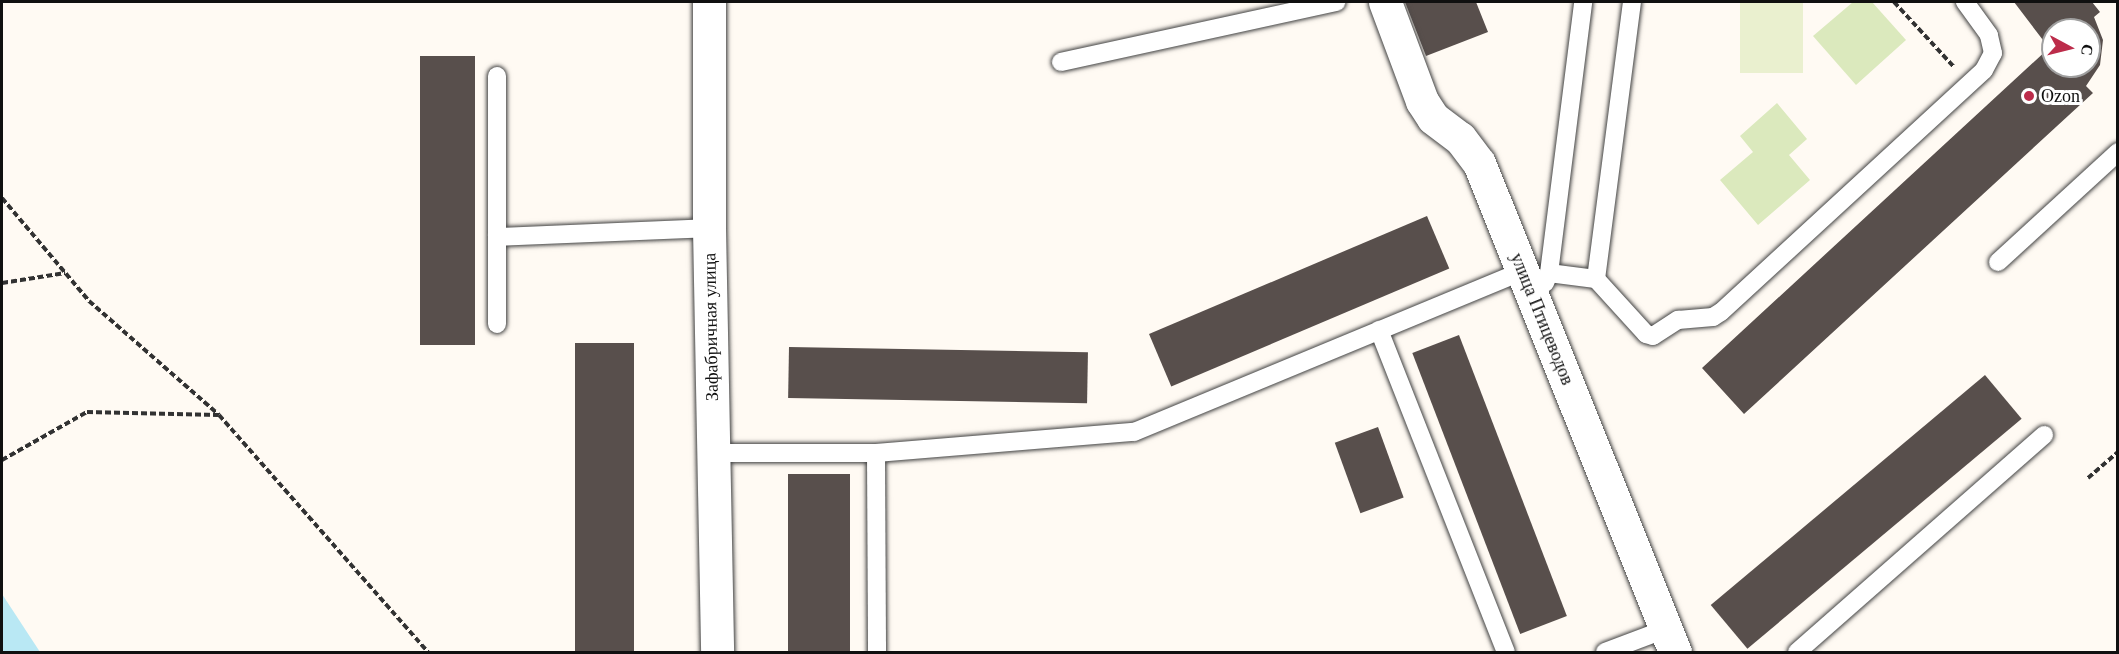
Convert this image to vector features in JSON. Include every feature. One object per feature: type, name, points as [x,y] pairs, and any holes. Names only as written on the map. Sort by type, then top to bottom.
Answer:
[{"type":"street","name":"Зафабричная улица","points":[[709,2],[709,228],[717,652]]},
{"type":"street","name":"улица Птицеводов","points":[[1385,2],[1422,100],[1433,118],[1460,138],[1479,163],[1534,278],[1671,641]]},
{"type":"lane","points":[[1061,62],[1337,2]]},
{"type":"lane","points":[[1534,278],[1583,2]]},
{"type":"lane","points":[[1596,279],[1632,2]]},
{"type":"lane","points":[[714,453],[876,453],[1134,432],[1379,330],[1534,278],[1596,279],[1646,334],[1653,336],[1678,320],[1713,317],[1984,70],[1993,53],[1989,35],[1965,2]]},
{"type":"lane","points":[[497,76],[497,324]]},
{"type":"lane","points":[[1998,262],[2118,152]]},
{"type":"lane","points":[[497,237],[709,228]]},
{"type":"lane","points":[[1379,330],[1506,652]]},
{"type":"lane","points":[[1797,652],[2044,435]]},
{"type":"lane","points":[[876,453],[877,652]]},
{"type":"lane","points":[[1605,652],[1671,641]]},
{"type":"path","points":[[1894,2],[1969,83]]},
{"type":"path","points":[[2,198],[89,301],[219,415],[428,652]]},
{"type":"path","points":[[2,283],[66,273]]},
{"type":"path","points":[[2,460],[87,412],[219,415]]},
{"type":"path","points":[[2088,478],[2118,452]]},
{"type":"green space","points":[[1740,2],[1803,2],[1803,73],[1740,73]]},
{"type":"green space","points":[[1853,2],[1872,2],[1906,40],[1856,85],[1813,36]]},
{"type":"green space","points":[[1777,103],[1807,139],[1789,155],[1810,180],[1758,225],[1720,180],[1753,152],[1740,136]]},
{"type":"water","points":[[2,594],[40,652],[2,652]]},
{"type":"building","points":[[1405,2],[1476,2],[1488,32],[1426,56]]},
{"type":"building","points":[[2014,2],[2092,2],[2100,12],[2094,17],[2041,18],[2041,37]]},
{"type":"building","points":[[2041,55],[2041,78],[2091,78],[2086,86],[2093,93],[1744,414],[1702,368]]},
{"type":"building","points":[[420,56],[475,56],[475,345],[420,345]]},
{"type":"building","points":[[1427,216],[1449,268],[1171,386],[1149,334]]},
{"type":"building","points":[[1459,335],[1567,616],[1520,634],[1412,353]]},
{"type":"building","points":[[575,343],[634,343],[634,652],[575,652]]},
{"type":"building","points":[[789,347],[1088,352],[1087,403],[788,398]]},
{"type":"building","points":[[1985,375],[2022,419],[1747,649],[1711,605]]},
{"type":"building","points":[[1378,427],[1404,497],[1360,513],[1335,443]]},
{"type":"building","points":[[788,474],[850,474],[850,652],[788,652]]},
{"type":"place","name":"Ozon","points":[[2029,96]]}]
